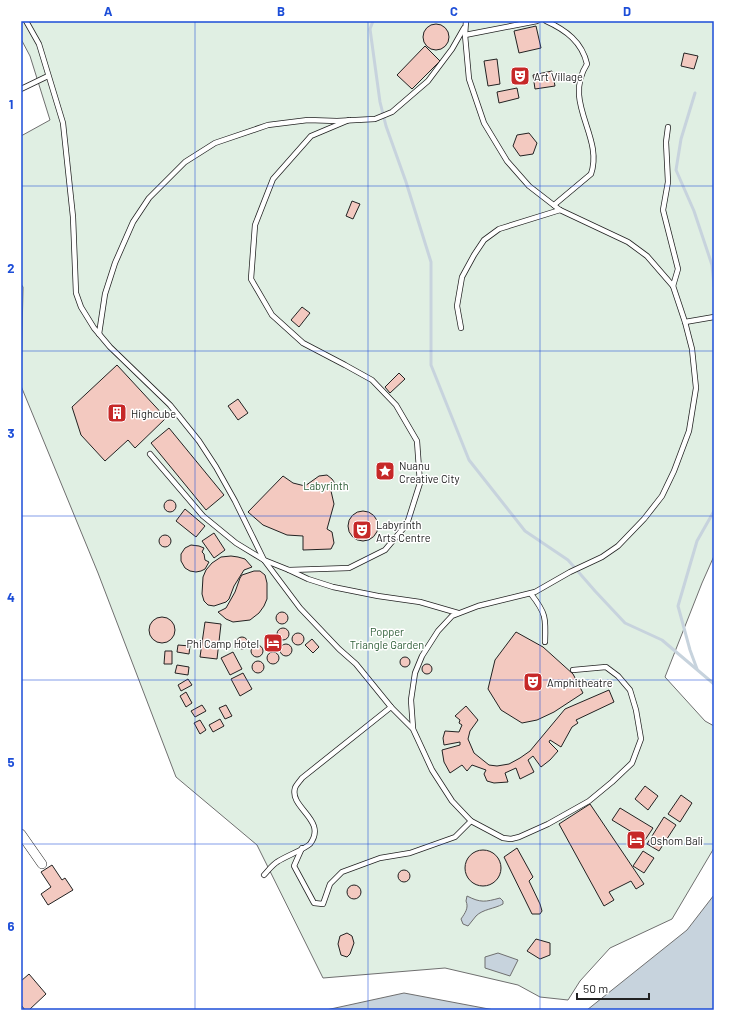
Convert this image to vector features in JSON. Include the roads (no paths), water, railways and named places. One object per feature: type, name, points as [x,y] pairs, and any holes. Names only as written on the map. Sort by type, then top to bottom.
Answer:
[{"type":"street","points":[[21,834],[42,864]]},
{"type":"lane","points":[[26,21],[39,44],[63,123],[73,217],[76,293],[81,307],[99,334],[110,347],[170,405],[199,441],[216,467],[235,501],[264,560],[300,608],[339,649],[356,664],[391,707],[413,728]]},
{"type":"lane","points":[[464,35],[537,21]]},
{"type":"lane","points":[[546,21],[573,37],[586,57],[587,64],[582,71],[579,84],[580,107],[593,148],[593,167],[591,174],[554,205]]},
{"type":"lane","points":[[99,334],[105,294],[115,263],[133,222],[149,198],[184,162],[214,144],[268,124],[308,120],[337,121],[375,119],[392,112],[428,81],[452,48],[465,24]]},
{"type":"lane","points":[[465,24],[464,35],[469,80],[484,123],[506,161],[528,186],[560,210],[628,242],[647,256],[673,286],[692,349],[696,388],[689,431],[662,496],[644,519],[618,546],[602,557],[570,572],[531,594],[478,606],[452,616],[438,631],[422,656],[415,673],[411,700],[413,728],[432,770],[452,801],[471,821],[503,838],[511,839],[519,837],[548,824],[589,801],[632,763],[641,739],[636,710],[630,690],[618,676],[606,667],[573,670]]},
{"type":"lane","points":[[21,89],[48,76]]},
{"type":"lane","points":[[289,570],[348,568],[385,550],[407,524],[420,483],[417,441],[396,405],[372,380],[303,343],[272,315],[251,279],[255,225],[273,179],[311,136],[349,120]]},
{"type":"lane","points":[[668,127],[666,142],[668,182],[663,210],[678,269],[673,286]]},
{"type":"lane","points":[[461,328],[457,306],[462,277],[484,240],[499,230],[560,210]]},
{"type":"lane","points":[[685,322],[714,318]]},
{"type":"lane","points":[[150,454],[203,516],[236,543],[264,560],[308,579],[333,587],[378,596],[420,602],[458,613]]},
{"type":"lane","points":[[531,594],[539,604],[546,621],[545,642]]},
{"type":"lane","points":[[264,875],[275,862],[309,844],[315,832],[312,820],[295,796],[295,788],[302,778],[391,707]]},
{"type":"lane","points":[[302,848],[294,866],[314,903],[323,904],[330,884],[342,872],[380,858],[410,853],[455,836],[471,821]]},
{"type":"waterway","points":[[373,21],[370,29],[380,102],[386,126],[406,182],[431,262],[431,365],[469,460],[525,531],[568,560],[625,623],[662,640],[714,684]]},
{"type":"waterway","points":[[695,93],[681,139],[676,170],[694,211],[712,265],[714,286]]},
{"type":"waterway","points":[[697,669],[690,650],[678,606],[697,541],[714,511]]},
{"type":"place","name":"Art Village","points":[[520,76]]},
{"type":"place","name":"Highcube","points":[[117,413]]},
{"type":"place","name":"Nuanu Creative City","points":[[385,471]]},
{"type":"place","name":"Labyrinth Arts Centre","points":[[362,530]]},
{"type":"place","name":"Phi Camp Hotel","points":[[273,643]]},
{"type":"place","name":"Amphitheatre","points":[[533,682]]},
{"type":"place","name":"Oshom Bali","points":[[636,840]]},
{"type":"park label","name":"Labyrinth","points":[[326,485]]},
{"type":"park label","name":"Popper Triangle Garden","points":[[387,637]]}]
